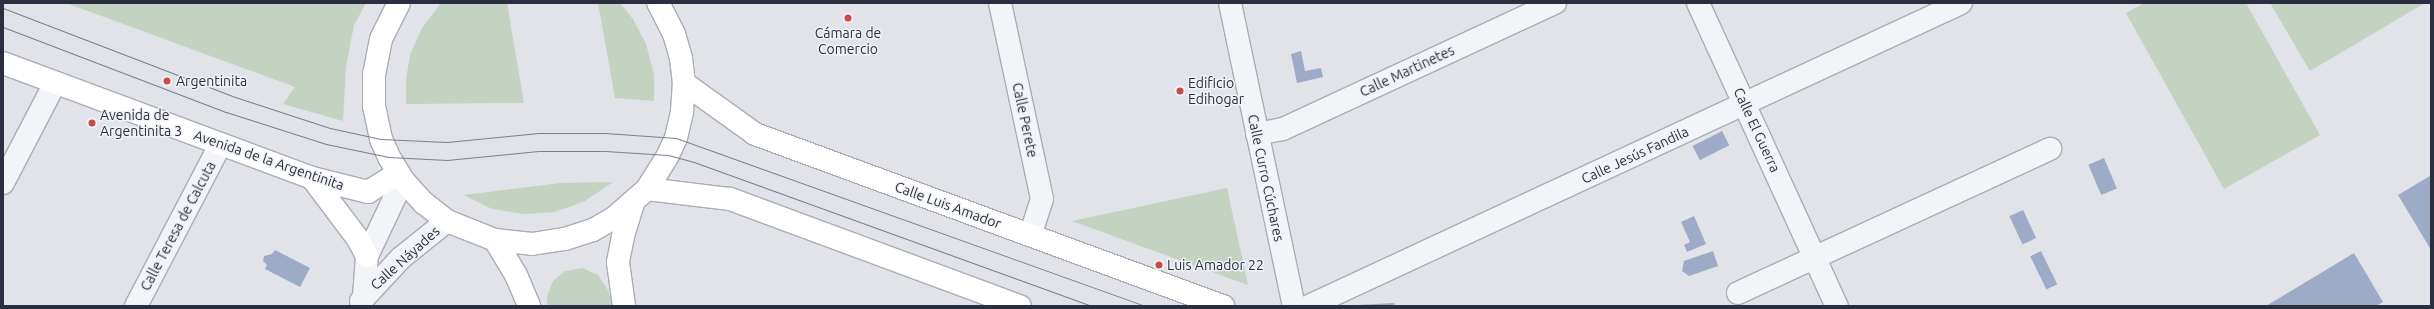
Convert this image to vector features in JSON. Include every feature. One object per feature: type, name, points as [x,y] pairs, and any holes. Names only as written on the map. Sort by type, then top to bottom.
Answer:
[{"type":"main road","points":[[399,3],[381,39],[374,74],[374,106],[381,139],[400,176],[424,203],[447,221],[495,240],[532,244],[565,240],[593,230],[614,218],[640,196],[730,199],[1020,306]]},
{"type":"main road","points":[[624,306],[618,262],[623,236],[640,196],[676,138],[682,111],[684,84],[681,58],[674,34],[658,3]]},
{"type":"main road","name":"Avenida de la Argentinita","points":[[3,63],[312,178],[368,192],[400,176]]},
{"type":"main road","name":"Calle Luis Amador","points":[[684,84],[755,134],[1223,306]]},
{"type":"main road","points":[[312,178],[358,239],[367,256]]},
{"type":"main road","points":[[495,240],[516,275],[529,306]]},
{"type":"street","name":"Calle Perete","points":[[1000,3],[1042,199],[1030,235]]},
{"type":"street","name":"Calle Curro Cúchares","points":[[1230,3],[1294,306]]},
{"type":"street","name":"Calle Martinetes","points":[[1257,134],[1283,129],[1555,3]]},
{"type":"street","name":"Calle El Guerra","points":[[1698,3],[1837,306]]},
{"type":"street","name":"Calle Jesús Fandila","points":[[1309,306],[1961,3]]},
{"type":"street","points":[[3,183],[55,83]]},
{"type":"street","name":"Calle Teresa de Calcuta","points":[[136,306],[220,145]]},
{"type":"street","points":[[1738,293],[2050,148]]},
{"type":"street","name":"Calle Náyades","points":[[362,301],[367,256],[400,176]]},
{"type":"street","name":"Calle Náyades","points":[[362,301],[401,258],[447,221]]},
{"type":"green space","points":[[66,3],[366,3],[354,25],[346,67],[343,121],[283,104],[295,87]]},
{"type":"green space","points":[[441,3],[507,3],[524,103],[406,104],[406,80],[410,55],[422,28]]},
{"type":"green space","points":[[598,3],[620,3],[633,19],[646,44],[654,74],[654,101],[615,98]]},
{"type":"green space","points":[[2144,3],[2246,3],[2320,135],[2224,189],[2126,13]]},
{"type":"green space","points":[[2270,3],[2425,3],[2310,71]]},
{"type":"green space","points":[[613,182],[585,201],[555,212],[525,214],[492,209],[464,195],[560,183]]},
{"type":"green space","points":[[1227,188],[1248,285],[1072,221]]},
{"type":"green space","points":[[582,268],[598,275],[608,290],[613,306],[547,306],[547,296],[553,281],[565,271]]},
{"type":"water","points":[[1301,51],[1305,71],[1321,68],[1323,77],[1297,83],[1291,54]]},
{"type":"water","points":[[1722,131],[1729,145],[1700,160],[1693,146]]},
{"type":"water","points":[[2104,158],[2117,188],[2101,195],[2088,165]]},
{"type":"water","points":[[2430,176],[2431,177],[2431,250],[2398,195]]},
{"type":"water","points":[[2023,210],[2036,238],[2023,244],[2009,216]]},
{"type":"water","points":[[1694,216],[1706,244],[1687,252],[1684,245],[1690,242],[1681,222]]},
{"type":"water","points":[[275,250],[310,268],[300,287],[265,269],[267,265],[263,261],[264,256],[272,254]]},
{"type":"water","points":[[1713,251],[1718,266],[1689,276],[1682,271],[1684,261]]},
{"type":"water","points":[[2041,251],[2057,284],[2046,290],[2030,256]]},
{"type":"water","points":[[2354,253],[2383,302],[2376,306],[2266,306]]},
{"type":"water","points":[[1394,303],[1395,306],[1357,306],[1357,305]]},
{"type":"tram line","points":[[3,8],[232,96],[330,128],[381,139],[447,142],[539,133],[605,133],[676,138],[1145,306]]},
{"type":"tram line","points":[[3,27],[226,112],[326,144],[389,157],[447,160],[539,151],[605,151],[668,155],[694,162],[1092,306]]},
{"type":"place","name":"Cámara de Comercio","points":[[848,18]]},
{"type":"place","name":"Argentinita","points":[[167,81]]},
{"type":"place","name":"Edificio Edihogar","points":[[1180,91]]},
{"type":"place","name":"Avenida de Argentinita 3","points":[[92,123]]},
{"type":"place","name":"Luis Amador 22","points":[[1159,265]]}]
